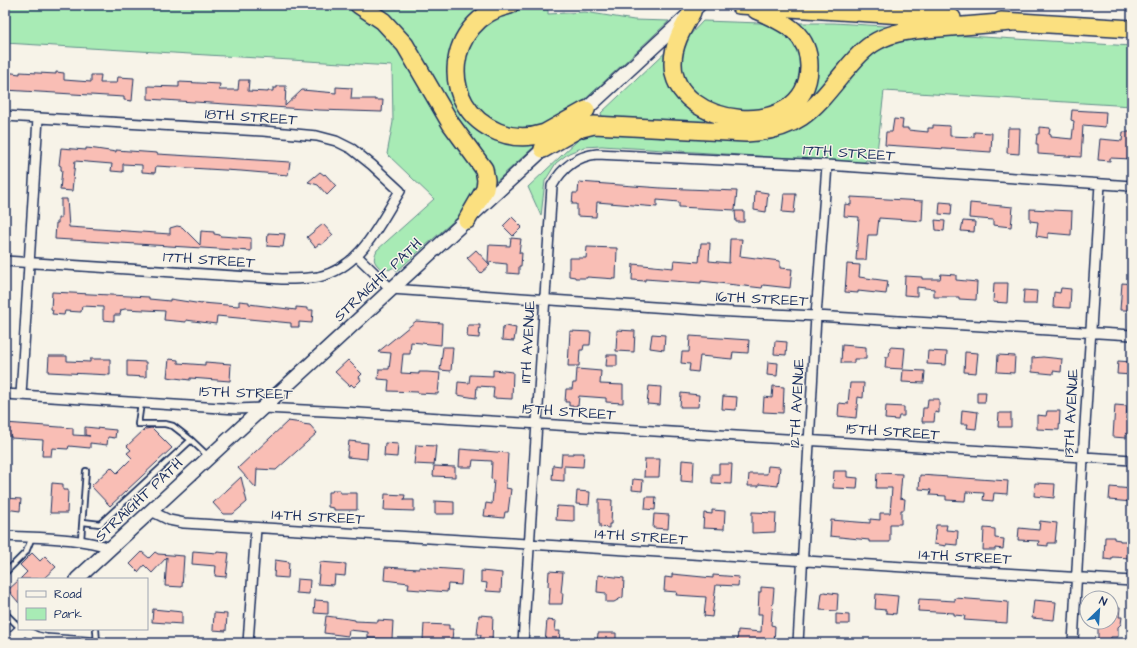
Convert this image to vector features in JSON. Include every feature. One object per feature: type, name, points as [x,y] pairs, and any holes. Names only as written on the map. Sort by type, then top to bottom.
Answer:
[{"type":"highway","points":[[359,5],[383,21],[406,45],[457,133],[484,169],[486,180],[485,189],[467,220]]},
{"type":"highway","points":[[510,5],[498,8],[480,19],[470,28],[463,40],[457,60],[456,74],[461,94],[468,107],[477,118],[488,127],[509,136],[524,137],[531,137],[545,133],[586,110]]},
{"type":"highway","points":[[739,5],[1132,29]]},
{"type":"highway","points":[[696,8],[680,33],[674,54],[674,71],[679,84],[692,100],[709,111],[734,118],[759,118],[781,112],[788,108],[798,98],[807,82],[809,61],[805,46],[799,35],[794,30],[746,5]]},
{"type":"highway","points":[[544,149],[578,129],[594,125],[746,133],[768,131],[788,125],[809,112],[861,53],[871,45],[886,37],[900,32],[917,29],[1012,22]]},
{"type":"main road","name":"STRAIGHT PATH","points":[[81,578],[111,548],[696,8]]},
{"type":"main road","points":[[8,643],[20,630]]},
{"type":"street","name":"18TH STREET","points":[[5,116],[298,134],[326,138],[345,145],[361,156],[400,191],[370,240],[357,256]]},
{"type":"street","points":[[21,395],[38,118]]},
{"type":"street","name":"17TH STREET","points":[[567,167],[574,161],[586,155],[597,154],[827,165],[1132,186]]},
{"type":"street","name":"12TH AVENUE","points":[[798,643],[816,316],[827,165]]},
{"type":"street","name":"11TH AVENUE","points":[[523,643],[552,186],[557,177],[567,167]]},
{"type":"street","name":"13TH AVENUE","points":[[1073,643],[1090,332],[1100,184]]},
{"type":"street","points":[[357,256],[391,289]]},
{"type":"street","name":"17TH STREET","points":[[5,261],[295,279],[327,274],[343,267],[357,256]]},
{"type":"street","name":"16TH STREET","points":[[391,289],[713,311],[1132,335]]},
{"type":"street","name":"15TH STREET","points":[[5,394],[236,409],[264,408],[1132,460]]},
{"type":"street","name":"14TH STREET","points":[[151,511],[164,518],[180,523],[1132,581]]},
{"type":"street","points":[[248,643],[256,528]]},
{"type":"street","points":[[5,536],[80,540],[93,542],[111,548]]},
{"type":"street","points":[[23,630],[42,638],[103,643]]},
{"type":"lane","points":[[141,402],[138,424],[164,424],[173,426],[210,457]]},
{"type":"lane","points":[[83,522],[100,524],[191,440]]},
{"type":"lane","points":[[80,540],[83,522],[86,471]]},
{"type":"lane","points":[[5,573],[26,552],[32,537]]},
{"type":"lane","points":[[5,613],[18,626]]},
{"type":"lane","points":[[96,630],[96,643]]},
{"type":"green space","points":[[5,5],[341,5],[365,17],[391,37],[479,170],[476,201],[397,271],[394,267],[389,270],[386,268],[382,270],[374,259],[377,250],[434,199],[387,154],[393,122],[392,66],[5,43]]},
{"type":"green space","points":[[367,5],[499,5],[469,23],[454,100],[538,143],[490,187],[486,164]]},
{"type":"green space","points":[[511,10],[548,10],[548,14],[585,12],[634,20],[669,21],[563,120],[518,134],[489,125],[470,103],[461,74],[467,44],[489,20]]},
{"type":"green space","points":[[703,21],[761,23],[781,28],[796,42],[805,61],[791,101],[744,116],[713,108],[686,89],[677,61],[687,38]]},
{"type":"green space","points":[[797,23],[834,23],[902,27],[816,100],[807,95]]},
{"type":"green space","points":[[933,34],[1132,46],[1132,106],[884,91],[876,161],[866,160],[864,163],[602,146],[584,147],[569,153],[556,163],[545,181],[541,216],[528,187],[578,140],[585,137],[585,134],[593,132],[749,141],[775,138],[799,128],[864,60],[884,44]]},
{"type":"green space","points":[[672,46],[669,77],[723,123],[722,129],[597,120],[602,117],[601,113]]},
{"type":"building","points":[[5,72],[20,74],[20,72],[56,74],[56,72],[64,73],[64,80],[91,82],[91,75],[101,75],[100,83],[117,83],[118,77],[134,78],[132,101],[124,100],[124,97],[5,90]]},
{"type":"building","points":[[239,80],[249,80],[248,91],[268,92],[273,91],[273,88],[277,88],[277,86],[286,86],[285,106],[302,90],[336,93],[336,87],[352,88],[351,99],[383,100],[382,112],[319,110],[148,99],[148,86],[179,87],[179,82],[220,84],[219,90],[238,90]]},
{"type":"building","points":[[1072,110],[1106,112],[1105,127],[1083,125],[1081,157],[1038,154],[1038,144],[1036,144],[1037,134],[1039,134],[1039,127],[1050,128],[1049,134],[1051,137],[1072,139],[1074,121],[1071,120]]},
{"type":"building","points":[[894,119],[903,120],[902,128],[908,128],[908,130],[928,132],[928,128],[933,128],[933,125],[950,126],[950,136],[974,137],[974,132],[992,133],[991,152],[885,145],[886,132],[892,132]]},
{"type":"building","points":[[1008,128],[1020,128],[1019,154],[1007,153]]},
{"type":"building","points":[[1123,132],[1132,132],[1132,159],[1110,158],[1110,161],[1098,160],[1100,139],[1122,141]]},
{"type":"building","points":[[61,148],[86,150],[86,148],[116,152],[116,150],[290,162],[288,175],[156,166],[155,173],[142,172],[142,165],[123,164],[123,172],[111,171],[112,164],[75,161],[72,191],[60,190],[62,170],[61,166],[59,165]]},
{"type":"building","points":[[320,172],[324,175],[325,174],[336,186],[327,195],[318,185],[308,182]]},
{"type":"building","points":[[579,182],[661,188],[737,191],[735,210],[679,207],[679,202],[657,200],[657,207],[597,202],[596,217],[577,216],[577,204],[572,204],[573,193],[578,193]]},
{"type":"building","points":[[755,191],[768,193],[766,212],[754,210]]},
{"type":"building","points":[[784,194],[796,194],[794,213],[782,212]]},
{"type":"building","points":[[851,197],[923,201],[922,221],[879,218],[877,235],[868,235],[866,260],[856,260],[859,217],[844,216],[845,204],[851,205]]},
{"type":"building","points":[[61,199],[67,199],[69,227],[170,234],[170,228],[177,226],[182,227],[200,245],[201,231],[214,232],[214,234],[220,236],[251,238],[251,251],[55,239],[56,223],[58,223],[58,218],[61,218]]},
{"type":"building","points":[[940,202],[952,203],[951,215],[939,214]]},
{"type":"building","points":[[970,203],[1013,207],[1011,227],[993,225],[993,220],[969,218]]},
{"type":"building","points":[[1030,209],[1072,211],[1071,235],[1048,233],[1048,238],[1036,236],[1038,222],[1030,221]]},
{"type":"building","points":[[735,211],[744,211],[744,222],[736,222]]},
{"type":"building","points":[[512,217],[522,227],[513,236],[503,226]]},
{"type":"building","points":[[935,220],[945,221],[944,231],[936,230]]},
{"type":"building","points":[[963,221],[975,222],[974,232],[961,231]]},
{"type":"building","points":[[323,224],[333,235],[321,245],[319,244],[315,247],[307,237]]},
{"type":"building","points":[[268,233],[285,234],[283,247],[267,246]]},
{"type":"building","points":[[511,238],[521,239],[519,253],[522,253],[519,274],[507,273],[507,264],[488,262],[489,245],[510,246]]},
{"type":"building","points":[[730,239],[742,239],[740,256],[780,261],[780,268],[792,269],[790,288],[763,285],[762,288],[701,281],[701,283],[645,279],[645,281],[632,280],[633,264],[673,268],[674,260],[699,262],[701,243],[710,243],[709,261],[729,263]]},
{"type":"building","points":[[587,247],[617,248],[616,279],[587,277],[575,278],[569,276],[569,258],[586,258]]},
{"type":"building","points":[[476,250],[490,265],[481,273],[467,258]]},
{"type":"building","points":[[847,264],[860,265],[859,277],[888,281],[886,294],[858,291],[858,293],[845,292]]},
{"type":"building","points":[[941,274],[956,275],[956,280],[977,282],[976,300],[959,299],[959,297],[934,297],[934,289],[917,287],[917,296],[904,295],[905,276],[922,277],[922,279],[940,279]]},
{"type":"building","points":[[994,283],[1008,283],[1007,303],[993,302]]},
{"type":"building","points":[[1122,283],[1132,284],[1132,310],[1120,310]]},
{"type":"building","points":[[1061,288],[1071,289],[1070,308],[1053,307],[1054,292],[1060,293]]},
{"type":"building","points":[[1024,290],[1037,291],[1036,304],[1023,304]]},
{"type":"building","points":[[52,292],[149,297],[149,299],[170,301],[170,299],[202,304],[239,306],[239,301],[249,302],[249,304],[296,310],[296,307],[307,308],[307,310],[313,310],[312,323],[299,322],[299,327],[291,327],[291,323],[217,316],[216,324],[186,320],[186,322],[164,320],[165,311],[125,309],[121,310],[120,315],[114,315],[114,321],[103,320],[103,307],[82,306],[81,312],[65,311],[64,315],[52,314]]},
{"type":"building","points":[[416,321],[442,323],[441,345],[411,342],[410,354],[403,354],[401,373],[440,373],[438,394],[388,391],[389,380],[378,379],[379,369],[389,369],[391,353],[378,352]]},
{"type":"building","points":[[468,325],[480,325],[479,338],[467,337]]},
{"type":"building","points":[[506,326],[516,328],[514,341],[502,340],[503,327]]},
{"type":"building","points":[[617,330],[635,331],[634,352],[616,351]]},
{"type":"building","points":[[570,331],[591,332],[590,345],[584,345],[583,350],[580,350],[579,366],[568,366]]},
{"type":"building","points":[[652,334],[665,335],[664,350],[650,348]]},
{"type":"building","points":[[690,336],[749,340],[748,353],[733,352],[732,359],[700,356],[698,372],[689,371],[690,364],[681,363],[682,352],[689,352]]},
{"type":"building","points":[[775,341],[787,342],[786,355],[774,354]]},
{"type":"building","points":[[842,345],[866,347],[866,359],[854,359],[854,363],[841,363]]},
{"type":"building","points":[[443,347],[453,347],[451,371],[440,370]]},
{"type":"building","points":[[890,347],[905,348],[903,369],[885,368],[886,357],[889,357]]},
{"type":"building","points":[[928,351],[947,352],[946,365],[927,364]]},
{"type":"building","points":[[965,352],[978,353],[976,373],[964,372]]},
{"type":"building","points":[[607,355],[617,355],[617,366],[606,366]]},
{"type":"building","points":[[998,355],[1015,356],[1014,373],[997,372]]},
{"type":"building","points":[[49,356],[67,356],[67,361],[90,362],[90,359],[110,359],[110,375],[48,372]]},
{"type":"building","points":[[1043,357],[1062,359],[1061,372],[1053,371],[1053,374],[1032,372],[1032,358]]},
{"type":"building","points":[[169,359],[178,360],[178,363],[205,365],[205,362],[231,364],[230,381],[190,378],[190,380],[167,377]]},
{"type":"building","points":[[348,360],[362,374],[359,377],[361,380],[354,387],[351,384],[350,386],[335,372]]},
{"type":"building","points":[[127,361],[146,362],[146,377],[127,376]]},
{"type":"building","points":[[1118,361],[1132,362],[1132,375],[1117,374]]},
{"type":"building","points":[[768,362],[778,363],[777,376],[767,375]]},
{"type":"building","points":[[577,369],[601,371],[600,384],[623,385],[623,403],[606,402],[606,398],[579,396],[578,406],[569,406],[569,402],[565,402],[566,389],[572,389],[573,383],[576,383]]},
{"type":"building","points":[[493,370],[513,372],[512,399],[493,398],[494,387],[477,386],[476,398],[457,395],[458,382],[469,383],[470,375],[493,376]]},
{"type":"building","points":[[903,370],[925,371],[924,383],[902,382]]},
{"type":"building","points":[[850,383],[864,383],[863,398],[858,397],[856,418],[838,416],[839,403],[848,404]]},
{"type":"building","points":[[649,386],[661,387],[660,405],[647,404]]},
{"type":"building","points":[[773,386],[784,387],[783,413],[763,412],[764,397],[772,398]]},
{"type":"building","points":[[977,392],[986,392],[985,402],[977,402]]},
{"type":"building","points":[[681,393],[699,395],[698,407],[680,407]]},
{"type":"building","points":[[723,396],[737,397],[736,410],[722,409]]},
{"type":"building","points":[[928,399],[939,399],[939,413],[935,412],[934,422],[922,422],[923,408],[927,408]]},
{"type":"building","points":[[1115,405],[1127,406],[1126,419],[1132,419],[1132,434],[1126,434],[1126,438],[1113,437]]},
{"type":"building","points":[[886,406],[904,407],[904,416],[899,416],[898,420],[885,419]]},
{"type":"building","points":[[962,410],[978,412],[976,429],[967,428],[968,424],[961,424]]},
{"type":"building","points":[[1047,411],[1060,411],[1059,430],[1037,429],[1037,415],[1046,416]]},
{"type":"building","points":[[999,413],[1011,413],[1011,427],[998,427]]},
{"type":"building","points":[[288,421],[310,425],[317,433],[276,470],[257,469],[256,488],[238,468]]},
{"type":"building","points":[[5,423],[73,428],[73,435],[90,436],[85,435],[85,427],[116,430],[115,438],[108,437],[107,445],[90,443],[90,448],[69,446],[68,449],[52,448],[51,456],[42,456],[43,440],[11,438],[11,436],[5,436]]},
{"type":"building","points":[[152,428],[172,448],[110,506],[91,486],[111,467],[117,473],[132,458],[127,453],[131,450],[127,446],[145,429]]},
{"type":"building","points":[[349,441],[368,443],[367,459],[347,457]]},
{"type":"building","points":[[385,443],[398,444],[397,457],[384,456]]},
{"type":"building","points":[[416,445],[436,446],[434,465],[414,464]]},
{"type":"building","points":[[460,449],[508,453],[506,488],[511,489],[508,512],[505,512],[504,518],[484,516],[486,503],[492,504],[494,480],[491,479],[492,461],[473,460],[472,467],[459,467]]},
{"type":"building","points":[[584,453],[583,467],[564,466],[564,481],[552,480],[553,465],[561,466],[562,454]]},
{"type":"building","points":[[645,459],[660,459],[659,477],[644,477]]},
{"type":"building","points":[[682,460],[694,461],[693,482],[681,481]]},
{"type":"building","points":[[719,464],[732,464],[731,484],[712,483],[712,474],[719,474]]},
{"type":"building","points":[[434,466],[455,467],[455,477],[433,476]]},
{"type":"building","points":[[768,466],[780,467],[778,486],[759,484],[759,486],[748,486],[749,474],[767,474]]},
{"type":"building","points":[[834,471],[847,471],[847,477],[858,478],[857,489],[833,488]]},
{"type":"building","points":[[877,473],[902,474],[900,498],[905,499],[904,510],[901,510],[901,524],[890,524],[890,542],[869,542],[869,540],[830,536],[831,520],[870,523],[870,519],[880,520],[880,513],[890,513],[892,488],[876,488]]},
{"type":"building","points":[[920,475],[1008,481],[1007,494],[994,493],[993,501],[983,500],[984,493],[966,492],[965,501],[946,500],[946,496],[930,495],[931,490],[919,489]]},
{"type":"building","points":[[241,477],[247,502],[233,514],[223,514],[213,503]]},
{"type":"building","points":[[633,479],[643,480],[642,491],[632,490]]},
{"type":"building","points":[[52,483],[63,484],[63,490],[68,490],[67,513],[50,513]]},
{"type":"building","points":[[1035,483],[1055,484],[1054,498],[1034,496]]},
{"type":"building","points":[[1110,487],[1132,489],[1132,502],[1109,500]]},
{"type":"building","points":[[333,490],[340,490],[340,493],[357,493],[357,510],[334,510],[334,508],[328,507],[328,492],[332,492]]},
{"type":"building","points":[[577,491],[590,492],[589,505],[576,504]]},
{"type":"building","points":[[385,494],[405,495],[404,500],[414,500],[414,511],[384,510]]},
{"type":"building","points":[[646,497],[656,497],[655,510],[645,509]]},
{"type":"building","points":[[5,498],[21,499],[20,511],[5,509]]},
{"type":"building","points":[[599,499],[612,500],[611,524],[609,524],[609,528],[600,527]]},
{"type":"building","points":[[435,501],[454,502],[454,514],[435,514]]},
{"type":"building","points":[[557,506],[574,507],[574,521],[556,520]]},
{"type":"building","points":[[712,510],[725,511],[724,529],[703,528],[704,513],[712,514]]},
{"type":"building","points":[[752,512],[776,513],[775,532],[752,533]]},
{"type":"building","points":[[654,514],[669,515],[668,529],[653,528]]},
{"type":"building","points":[[1040,521],[1057,523],[1055,543],[1048,543],[1048,546],[1038,545],[1039,541],[1018,540],[1019,528],[1039,530]]},
{"type":"building","points":[[936,525],[947,525],[946,530],[958,531],[957,545],[946,544],[946,546],[934,544]]},
{"type":"building","points":[[984,528],[995,529],[995,538],[1004,539],[1003,549],[995,548],[995,550],[983,550]]},
{"type":"building","points":[[1105,537],[1114,537],[1114,539],[1120,541],[1128,541],[1128,549],[1132,549],[1132,558],[1112,557],[1112,560],[1104,559]]},
{"type":"building","points":[[193,551],[229,553],[226,577],[215,576],[216,566],[192,564]]},
{"type":"building","points":[[142,552],[149,558],[155,552],[158,554],[184,556],[182,587],[165,586],[167,557],[152,573],[144,565],[138,572],[130,564]]},
{"type":"building","points":[[32,553],[40,561],[45,556],[56,567],[44,578],[21,578],[27,572],[20,565]]},
{"type":"building","points":[[275,560],[289,562],[288,578],[274,577]]},
{"type":"building","points":[[320,562],[346,564],[345,576],[335,575],[334,585],[318,584]]},
{"type":"building","points":[[385,567],[419,569],[419,567],[462,570],[461,585],[448,584],[447,592],[408,589],[409,583],[384,580]]},
{"type":"building","points":[[481,571],[502,573],[501,592],[486,591],[487,583],[481,582]]},
{"type":"building","points":[[549,571],[563,572],[561,593],[563,593],[562,604],[549,604]]},
{"type":"building","points":[[672,574],[713,578],[713,575],[739,577],[738,586],[716,585],[712,617],[704,616],[706,597],[676,595],[677,592],[664,591],[665,577],[672,578]]},
{"type":"building","points":[[598,575],[624,578],[623,597],[614,602],[606,602],[606,593],[597,592]]},
{"type":"building","points":[[297,579],[310,580],[309,594],[296,593]]},
{"type":"building","points":[[18,581],[18,602],[8,590]]},
{"type":"building","points":[[761,587],[774,588],[771,625],[775,626],[774,643],[737,643],[738,630],[761,632],[762,614],[758,614],[759,592],[761,592]]},
{"type":"building","points":[[822,593],[838,594],[837,611],[820,610]]},
{"type":"building","points":[[876,594],[898,596],[896,614],[886,613],[886,610],[875,609]]},
{"type":"building","points":[[955,598],[1008,602],[1007,623],[964,620],[965,616],[954,615],[954,613],[918,611],[919,599],[955,601]]},
{"type":"building","points":[[315,600],[328,601],[328,614],[314,613]]},
{"type":"building","points":[[1034,600],[1056,602],[1054,620],[1032,618]]},
{"type":"building","points":[[153,609],[182,612],[182,624],[152,622]]},
{"type":"building","points":[[214,613],[227,614],[226,631],[213,630]]},
{"type":"building","points":[[836,614],[849,615],[849,624],[836,624]]},
{"type":"building","points":[[479,615],[493,616],[492,642],[480,641],[481,635],[477,635]]},
{"type":"building","points":[[326,616],[355,621],[393,621],[392,639],[368,638],[368,632],[349,630],[348,636],[324,633]]},
{"type":"building","points":[[1119,617],[1122,617],[1121,624],[1119,626]]},
{"type":"building","points":[[547,620],[556,621],[555,631],[560,631],[559,643],[545,643]]},
{"type":"building","points":[[424,624],[449,625],[449,629],[453,629],[452,640],[423,640]]},
{"type":"building","points":[[1098,630],[1118,630],[1118,637],[1111,637],[1110,643],[1098,643]]},
{"type":"building","points":[[598,633],[616,633],[616,643],[597,643]]}]
